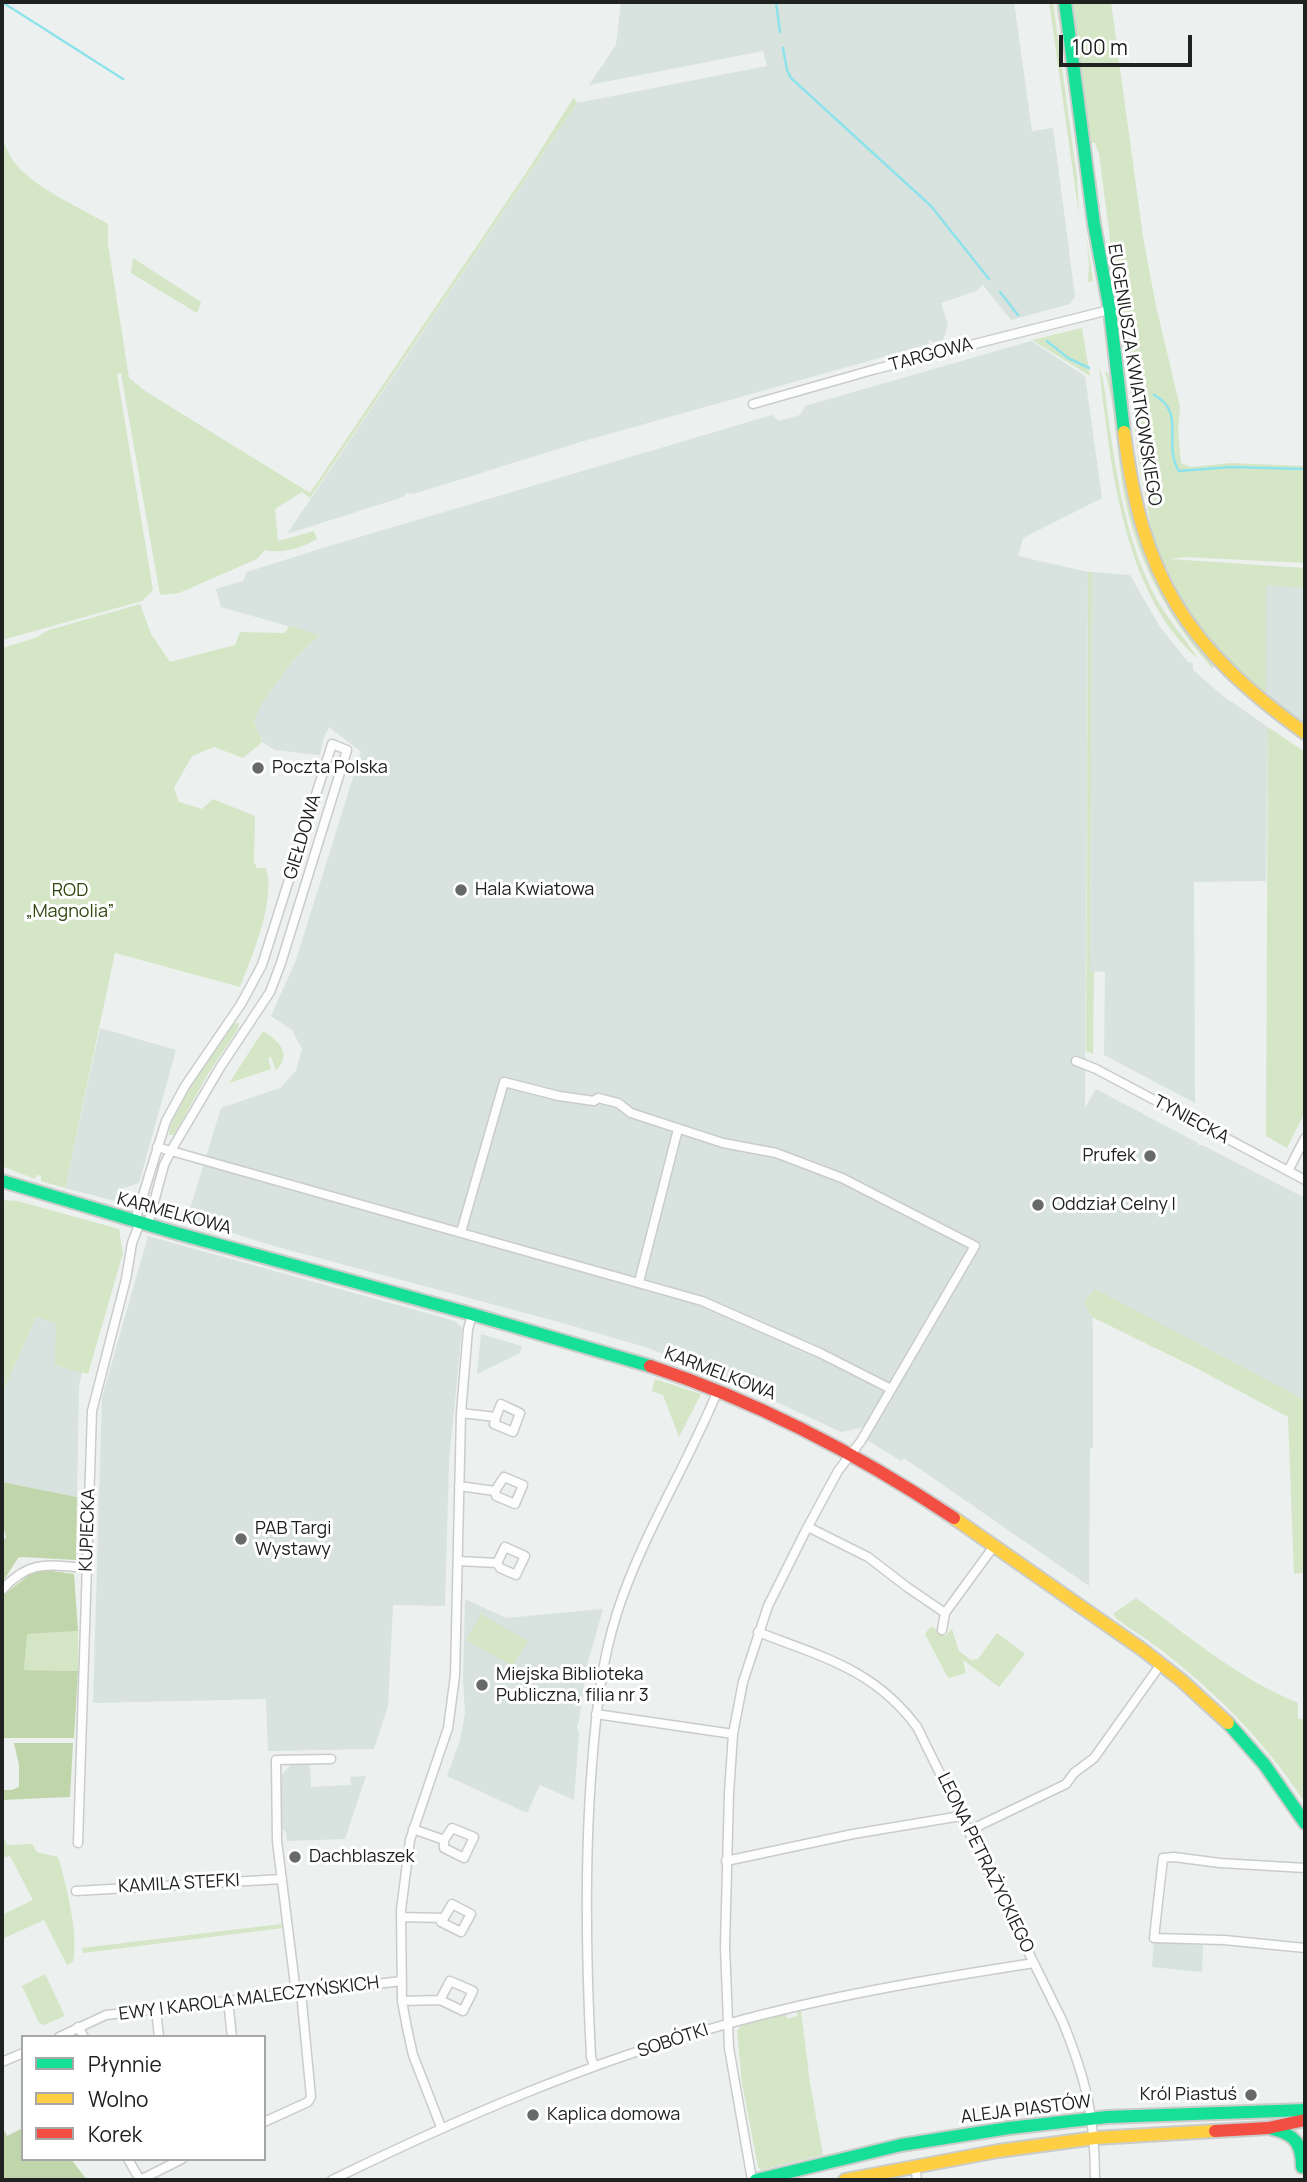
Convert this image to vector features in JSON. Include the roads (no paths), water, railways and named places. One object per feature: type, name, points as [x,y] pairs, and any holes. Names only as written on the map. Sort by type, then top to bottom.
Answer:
[{"type":"street","name":"EUGENIUSZA KWIATKOWSKIEGO","points":[[1065,2],[1093,222],[1110,310],[1133,493],[1144,536],[1155,566],[1179,611],[1211,654],[1248,691],[1305,733]]},
{"type":"street","name":"TARGOWA","points":[[753,404],[864,372],[1110,310]]},
{"type":"street","name":"GIEŁDOWA","points":[[332,744],[347,750],[270,992],[221,1066],[172,1149],[141,1222],[157,1147],[177,1101],[262,965],[332,744]]},
{"type":"street","points":[[301,842],[317,847]]},
{"type":"street","points":[[291,877],[307,882]]},
{"type":"street","points":[[238,1007],[253,1018]]},
{"type":"street","name":"TYNIECKA","points":[[1076,1061],[1096,1069],[1305,1180]]},
{"type":"street","points":[[461,1232],[505,1082],[559,1096],[594,1101],[598,1098],[618,1103],[631,1114],[678,1129],[723,1143],[776,1153],[842,1178],[975,1246],[861,1441],[838,1471],[808,1527],[773,1596],[758,1632],[743,1682],[733,1734],[726,1861],[725,1946],[729,2048],[754,2180]]},
{"type":"street","points":[[639,1282],[678,1129]]},
{"type":"street","points":[[1288,1171],[1305,1138]]},
{"type":"street","points":[[157,1147],[172,1149],[702,1301],[750,1320],[891,1389]]},
{"type":"street","name":"KARMELKOWA","points":[[2,1181],[596,1349],[718,1390],[852,1452],[934,1504],[1161,1664],[1219,1713],[1242,1738],[1265,1765],[1305,1823]]},
{"type":"street","name":"KUPIECKA","points":[[78,1843],[92,1411],[126,1279],[132,1243],[141,1222]]},
{"type":"street","points":[[441,2127],[413,2055],[402,2001],[401,1917],[403,1880],[413,1829],[435,1772],[447,1728],[455,1671],[461,1413],[468,1329],[472,1315]]},
{"type":"street","points":[[594,2066],[591,2057],[587,1986],[586,1915],[596,1714],[607,1650],[632,1571],[718,1390]]},
{"type":"street","points":[[461,1413],[496,1417]]},
{"type":"street","points":[[459,1486],[495,1491]]},
{"type":"street","points":[[808,1527],[868,1557],[945,1613]]},
{"type":"street","points":[[942,1630],[945,1613],[995,1546]]},
{"type":"street","points":[[458,1560],[497,1563]]},
{"type":"street","points":[[2,1590],[26,1569],[41,1564],[87,1568]]},
{"type":"street","name":"LEONA PETRAŻYCKIEGO","points":[[758,1632],[859,1672],[896,1700],[917,1727],[1076,2053],[1093,2119],[1095,2180]]},
{"type":"street","points":[[968,1831],[1066,1784],[1074,1773],[1094,1758],[1161,1664]]},
{"type":"street","points":[[596,1714],[733,1734]]},
{"type":"street","points":[[266,2121],[302,2105],[311,2096],[277,1841],[276,1760],[331,1759]]},
{"type":"street","points":[[726,1861],[853,1834],[961,1816]]},
{"type":"street","points":[[413,1829],[444,1840]]},
{"type":"street","points":[[1305,1868],[1163,1858],[1154,1938],[1224,1940],[1305,1948]]},
{"type":"street","name":"KAMILA STEFKI","points":[[76,1891],[282,1879]]},
{"type":"street","points":[[401,1917],[444,1918]]},
{"type":"street","name":"SOBÓTKI","points":[[332,2180],[441,2127],[594,2066],[728,2023],[822,2000],[1034,1963]]},
{"type":"street","name":"EWY I KAROLA MALECZYŃSKICH","points":[[63,2035],[106,2015],[402,1981]]},
{"type":"street","points":[[402,2001],[440,2000]]},
{"type":"street","points":[[228,2001],[232,2035]]},
{"type":"street","points":[[156,2009],[159,2035]]},
{"type":"street","points":[[79,2027],[83,2035]]},
{"type":"street","points":[[2,2062],[20,2054]]},
{"type":"street","name":"ALEJA PIASTÓW","points":[[754,2180],[921,2142],[996,2129],[1093,2119],[1305,2110]]},
{"type":"street","name":"ALEJA PIASTÓW","points":[[845,2180],[998,2151],[1095,2138],[1268,2128],[1305,2120]]},
{"type":"street","points":[[1268,2128],[1287,2132],[1296,2138],[1304,2162],[1298,2180]]},
{"type":"street","points":[[129,2161],[139,2180],[178,2161]]},
{"type":"street","points":[[915,2165],[917,2180]]},
{"type":"waterway","points":[[2,2],[123,79]]},
{"type":"waterway","points":[[776,2],[780,32]]},
{"type":"waterway","points":[[783,48],[791,78],[931,206],[989,279]]},
{"type":"waterway","points":[[1000,292],[1018,315]]},
{"type":"waterway","points":[[1047,341],[1068,358],[1089,368]]},
{"type":"waterway","points":[[1154,395],[1164,402],[1169,410],[1174,461],[1179,471],[1231,467],[1305,469]]},
{"type":"place","name":"Poczta Polska","points":[[258,768]]},
{"type":"place","name":"Hala Kwiatowa","points":[[461,890]]},
{"type":"place","name":"Prufek","points":[[1150,1156]]},
{"type":"place","name":"Oddział Celny I","points":[[1038,1205]]},
{"type":"place","name":"PAB Targi Wystawy","points":[[241,1539]]},
{"type":"place","name":"Miejska Biblioteka Publiczna, filia nr 3","points":[[482,1685]]},
{"type":"place","name":"Dachblaszek","points":[[295,1857]]},
{"type":"place","name":"Król Piastuś","points":[[1251,2095]]},
{"type":"place","name":"Kaplica domowa","points":[[533,2115]]},
{"type":"park label","name":"ROD „Magnolia”","points":[[70,901]]}]
